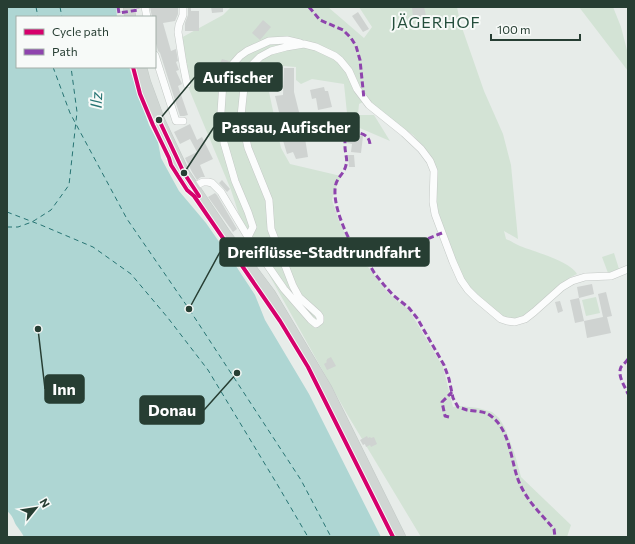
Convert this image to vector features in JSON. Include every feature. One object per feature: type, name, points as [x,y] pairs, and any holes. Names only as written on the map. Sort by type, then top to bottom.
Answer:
[{"type":"main road","points":[[141,68],[158,120],[184,172],[225,234],[270,294],[326,388],[400,537]]},
{"type":"street","points":[[183,7],[183,15],[178,32],[187,84]]},
{"type":"street","points":[[248,237],[253,227],[235,181],[224,143],[221,112],[223,82],[232,65],[247,51],[269,41],[286,40],[304,44],[327,52],[340,60],[349,71],[357,89],[369,105],[404,133],[426,154],[434,172],[433,202],[435,214],[461,280],[476,298],[501,319],[515,322],[525,319],[562,287],[572,281],[585,277],[611,276],[628,269]]},
{"type":"street","points":[[193,187],[203,182],[208,182],[212,183],[221,192],[248,237],[291,298],[311,320],[316,324],[318,323],[321,319],[318,314],[295,292],[284,264],[271,229],[269,200],[248,148],[241,116],[244,87],[247,74],[252,66],[260,57],[271,51],[304,44]]},
{"type":"street","points":[[156,58],[176,121],[183,121]]},
{"type":"green space","points":[[231,7],[328,7],[364,38],[372,27],[359,7],[457,7],[460,22],[484,91],[503,134],[511,165],[518,239],[504,231],[506,239],[520,246],[560,261],[573,269],[577,274],[569,278],[528,314],[519,318],[510,319],[503,317],[465,282],[458,268],[438,214],[435,193],[436,183],[425,149],[413,135],[367,100],[359,104],[358,115],[374,115],[390,141],[348,123],[344,84],[312,79],[301,84],[296,80],[296,67],[283,66],[275,77],[275,85],[269,92],[281,148],[290,164],[341,176],[332,200],[339,221],[356,257],[361,263],[368,267],[389,294],[409,310],[443,367],[453,407],[461,406],[478,408],[492,412],[499,418],[505,428],[521,477],[571,525],[567,537],[421,537],[347,414],[244,230],[231,190],[189,89],[179,39],[223,15]]},
{"type":"green space","points":[[579,7],[613,7],[621,27],[628,54],[628,71]]},
{"type":"green space","points":[[614,253],[619,269],[608,273],[602,257]]},
{"type":"green space","points":[[596,297],[600,313],[586,316],[582,300]]},
{"type":"water","name":"Ilz","points":[[7,7],[116,7],[117,16],[16,16],[16,68],[129,68],[149,125],[158,142],[161,158],[179,191],[206,223],[255,295],[265,320],[309,394],[381,537],[24,537],[12,516],[7,511]]},
{"type":"building","points":[[150,7],[178,7],[178,14],[175,21],[163,23],[171,51],[176,49],[178,61],[176,62],[179,70],[176,71],[182,84],[178,86],[188,115],[180,116],[156,44],[156,16],[152,16]]},
{"type":"building","points":[[188,7],[191,7],[191,11],[199,11],[199,31],[185,31]]},
{"type":"building","points":[[211,7],[223,7],[223,12],[212,13]]},
{"type":"building","points":[[412,7],[424,7],[426,16],[413,18]]},
{"type":"building","points":[[358,12],[369,29],[363,32],[352,16]]},
{"type":"building","points":[[263,20],[271,27],[260,40],[252,33]]},
{"type":"building","points":[[222,59],[229,61],[225,67],[219,65]]},
{"type":"building","points":[[284,68],[294,68],[294,92],[304,132],[308,157],[296,159],[293,152],[287,154],[282,137],[285,136],[275,96],[283,95]]},
{"type":"building","points":[[324,87],[325,91],[328,91],[332,107],[318,110],[316,98],[312,99],[310,90]]},
{"type":"building","points":[[190,124],[197,140],[202,137],[213,159],[200,165],[205,177],[201,177],[197,180],[185,158],[197,152],[190,139],[180,144],[174,132]]},
{"type":"building","points":[[348,134],[363,136],[361,153],[351,152],[352,144],[347,143]]},
{"type":"building","points":[[348,155],[354,155],[355,167],[349,167]]},
{"type":"building","points":[[222,180],[230,189],[227,192],[219,183]]},
{"type":"building","points":[[215,193],[237,229],[233,232],[208,197]]},
{"type":"building","points":[[592,284],[594,294],[579,298],[577,287]]},
{"type":"building","points":[[606,292],[612,316],[607,317],[611,333],[587,338],[584,321],[603,317],[598,294]]},
{"type":"building","points":[[579,298],[584,321],[575,323],[570,300]]},
{"type":"building","points":[[560,301],[563,311],[558,313],[555,302]]},
{"type":"building","points":[[331,357],[336,366],[327,370],[324,364],[327,362],[327,359]]},
{"type":"building","points":[[367,436],[368,438],[374,437],[377,444],[371,447],[370,445],[366,447],[365,444],[363,445],[360,440]]},
{"type":"ferry route","points":[[36,7],[38,16]]},
{"type":"ferry route","points":[[60,7],[62,16]]},
{"type":"ferry route","points":[[53,68],[70,113],[127,219],[189,309],[301,480],[331,537]]},
{"type":"ferry route","points":[[7,227],[18,227],[32,222],[51,210],[69,185],[77,112],[71,68]]},
{"type":"ferry route","points":[[7,212],[93,247],[131,274],[168,318],[208,370],[308,537]]},
{"type":"marked path","points":[[118,7],[119,13],[138,10],[138,7]]},
{"type":"marked path","points":[[309,7],[320,20],[343,30],[356,46],[360,60],[364,99]]},
{"type":"marked path","points":[[361,261],[340,217],[335,199],[335,186],[347,163],[345,132],[364,135],[367,137],[370,144]]},
{"type":"marked path","points":[[442,233],[407,247],[361,261],[369,264],[384,285],[393,295],[409,308],[417,318],[444,365],[453,398],[458,407],[488,414],[496,420],[501,427],[506,436],[522,489],[554,529],[555,537]]},
{"type":"marked path","points":[[628,359],[620,370],[622,381],[628,394]]},
{"type":"marked path","points":[[449,417],[445,416],[442,402],[452,392]]},
{"type":"cycle path","points":[[133,68],[140,94],[171,165],[187,190],[194,196],[280,321],[308,367],[393,537]]},
{"type":"cycle path","points":[[159,120],[184,173],[199,196]]},
{"type":"place","name":"Aufischer","points":[[159,120]]},
{"type":"place","name":"Passau, Aufischer","points":[[184,173]]},
{"type":"place","name":"Dreiflüsse-Stadtrundfahrt","points":[[189,309]]},
{"type":"place","name":"Inn","points":[[38,329]]},
{"type":"place","name":"Donau","points":[[237,373]]},
{"type":"district","name":"JÄGERHOF","points":[[436,22]]}]
